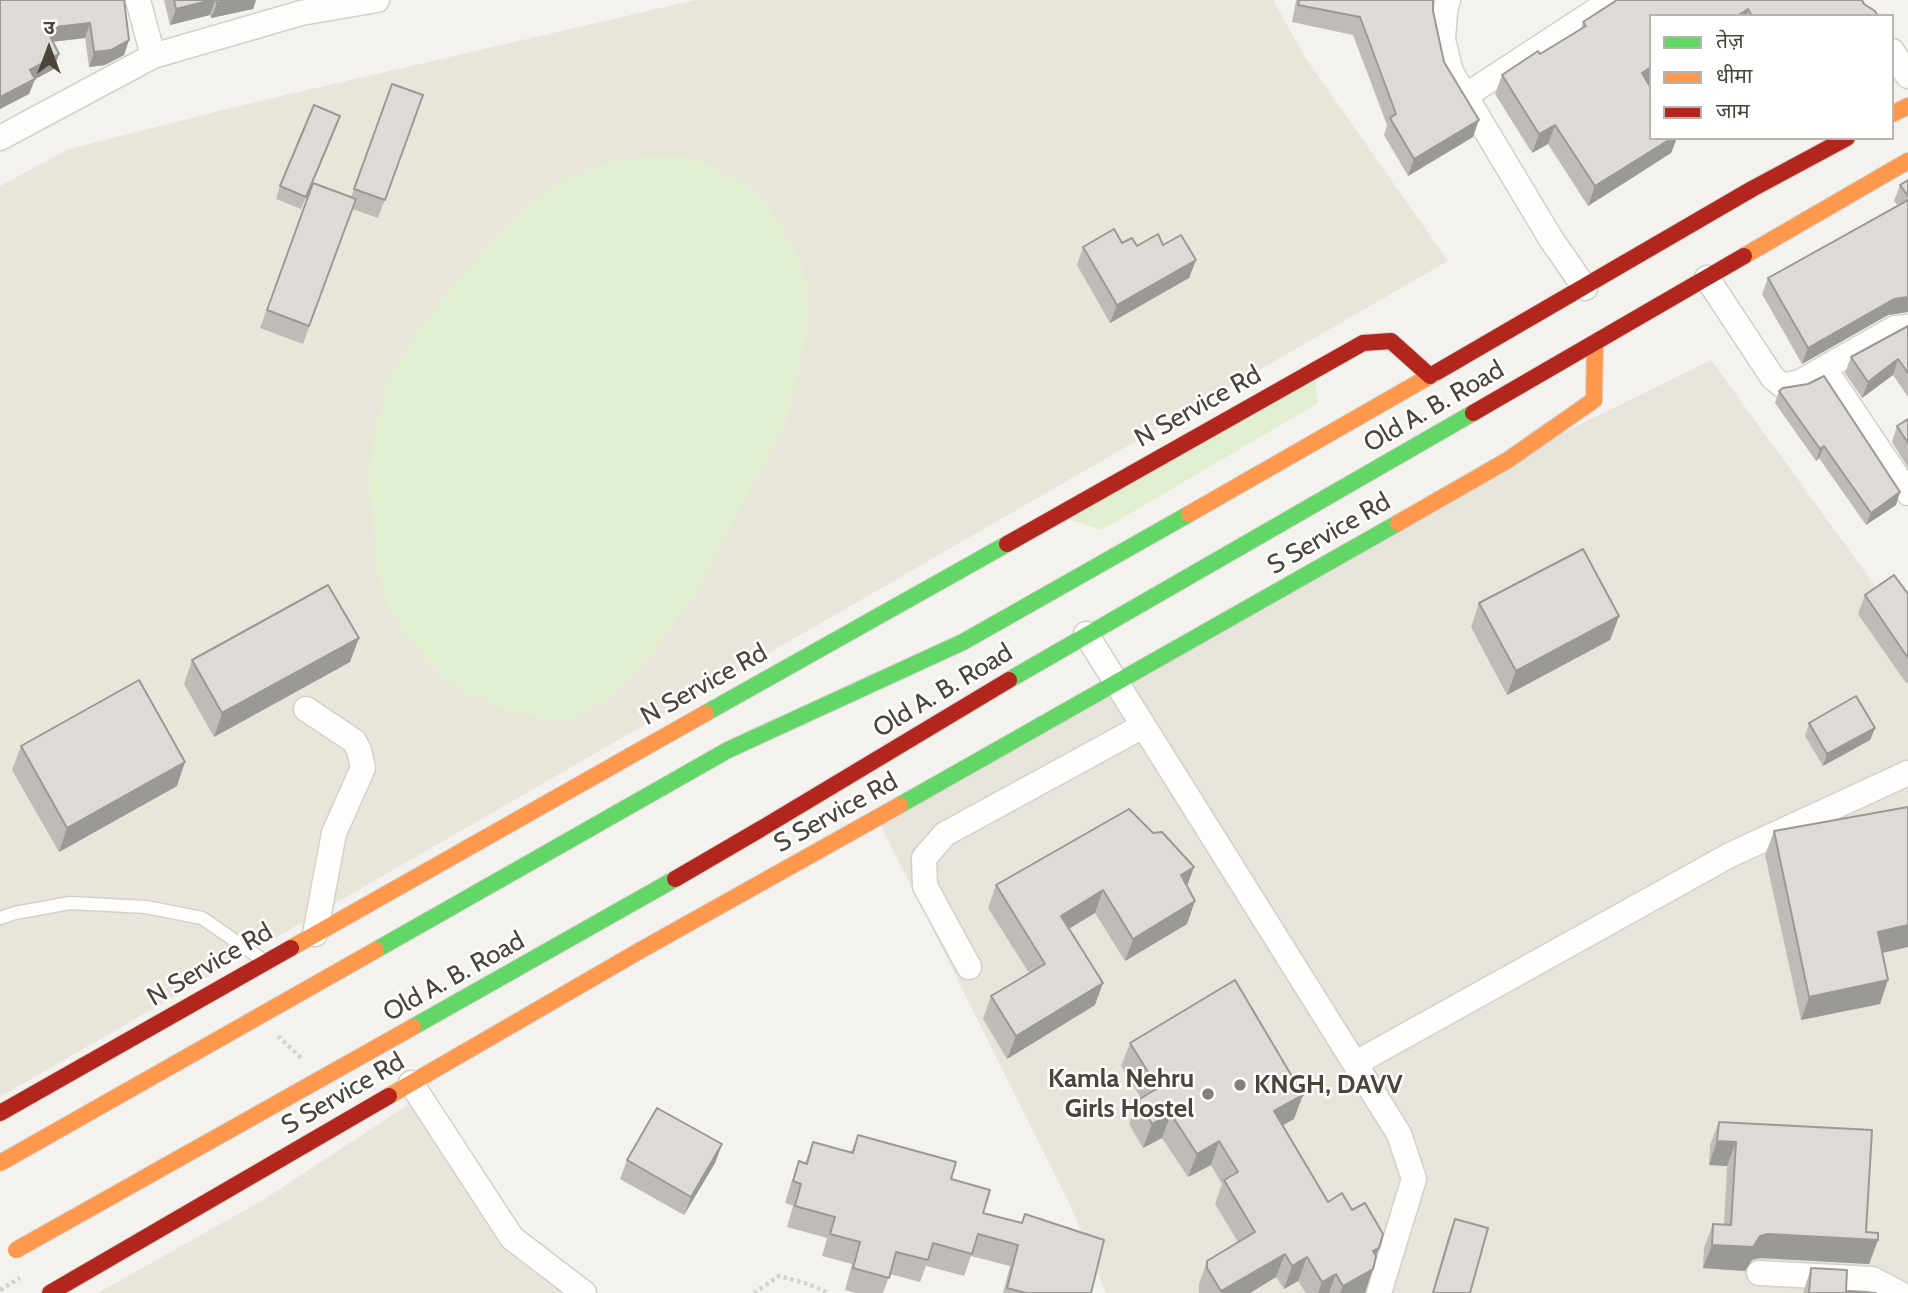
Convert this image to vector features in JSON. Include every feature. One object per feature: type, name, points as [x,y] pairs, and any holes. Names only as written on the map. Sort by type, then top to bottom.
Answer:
[{"type":"main road","name":"Old A. B. Road","points":[[0,1163],[728,750],[963,642],[1585,288],[1752,189],[1843,140]]},
{"type":"main road","name":"Old A. B. Road","points":[[0,1259],[599,923],[1086,634],[1908,161]]},
{"type":"main road","name":"N Service Rd","points":[[0,1113],[1363,343],[1391,341],[1430,376]]},
{"type":"main road","name":"S Service Rd","points":[[50,1293],[641,950],[1116,684],[1508,460],[1594,400],[1595,343]]},
{"type":"street","points":[[138,0],[153,56]]},
{"type":"street","points":[[0,138],[153,56],[301,13],[377,0]]},
{"type":"street","points":[[1448,0],[1443,40],[1451,72],[1551,239],[1585,288]]},
{"type":"street","points":[[1465,96],[1612,0]]},
{"type":"street","points":[[1894,54],[1908,76]]},
{"type":"street","points":[[1707,278],[1773,379],[1783,386],[1800,382],[1895,328],[1908,327]]},
{"type":"street","points":[[1824,368],[1908,493]]},
{"type":"street","points":[[1086,634],[1399,1134],[1414,1179],[1379,1293]]},
{"type":"street","points":[[306,709],[354,741],[363,768],[334,833],[315,934]]},
{"type":"street","points":[[969,967],[925,886],[924,858],[945,834],[1143,726]]},
{"type":"street","points":[[1356,1063],[1730,855],[1908,773]]},
{"type":"street","points":[[411,1083],[512,1238],[584,1293]]},
{"type":"street","points":[[1759,1273],[1872,1279],[1899,1293]]},
{"type":"lane","points":[[0,918],[70,903],[146,907],[202,918],[266,962]]},
{"type":"path","points":[[278,1035],[302,1059]]},
{"type":"path","points":[[754,1293],[779,1276],[829,1293]]},
{"type":"shaded area","points":[[695,0],[1273,0],[1305,57],[1448,261],[0,1097],[0,186],[69,149],[243,105]]},
{"type":"shaded area","points":[[1711,360],[1908,631],[1908,1293],[1106,1293],[1072,1209],[877,818],[1508,460]]},
{"type":"shaded area","points":[[421,1096],[512,1238],[584,1293],[98,1293],[263,1200]]},
{"type":"green space","points":[[654,155],[683,156],[713,166],[747,185],[771,210],[803,266],[808,300],[807,332],[787,421],[696,592],[651,656],[602,703],[576,719],[555,721],[509,712],[467,693],[443,677],[408,640],[388,609],[376,566],[368,474],[375,428],[388,381],[417,332],[458,278],[504,230],[539,196],[567,178],[619,159]]},
{"type":"green space","points":[[1314,370],[1318,403],[1102,530],[1055,515]]},
{"type":"building","points":[[0,0],[124,0],[129,40],[111,50],[94,52],[90,23],[46,28],[59,54],[30,70],[35,79],[0,97]]},
{"type":"building","points":[[174,0],[212,0],[176,9]]},
{"type":"building","points":[[1299,0],[1433,0],[1444,62],[1479,120],[1414,159],[1390,118],[1396,114],[1360,17],[1298,5]]},
{"type":"building","points":[[1617,0],[1862,0],[1877,14],[1751,14],[1748,9],[1740,14],[1649,14],[1649,68],[1642,73],[1649,85],[1649,140],[1669,140],[1595,186],[1555,125],[1539,134],[1502,75],[1538,51],[1540,54],[1586,26],[1583,22]]},
{"type":"building","points":[[392,84],[423,95],[385,200],[354,189]]},
{"type":"building","points":[[314,105],[340,116],[306,197],[280,186]]},
{"type":"building","points":[[1908,180],[1908,196],[1900,185]]},
{"type":"building","points":[[313,183],[356,199],[309,326],[267,310]]},
{"type":"building","points":[[1908,200],[1908,297],[1894,299],[1808,348],[1768,278]]},
{"type":"building","points":[[1114,229],[1122,243],[1132,238],[1137,246],[1158,234],[1163,245],[1181,235],[1196,260],[1117,305],[1083,247]]},
{"type":"building","points":[[1908,326],[1908,373],[1898,359],[1868,382],[1851,357]]},
{"type":"building","points":[[1824,376],[1900,492],[1871,513],[1824,446],[1820,449],[1779,391],[1808,384]]},
{"type":"building","points":[[1908,419],[1908,443],[1897,426]]},
{"type":"building","points":[[1583,549],[1619,616],[1516,671],[1479,603]]},
{"type":"building","points":[[1894,575],[1908,594],[1908,658],[1865,595]]},
{"type":"building","points":[[328,585],[359,638],[222,713],[192,660]]},
{"type":"building","points":[[139,680],[185,762],[67,828],[21,746]]},
{"type":"building","points":[[1856,696],[1875,728],[1827,754],[1809,723]]},
{"type":"building","points":[[1908,807],[1908,925],[1878,932],[1888,980],[1809,997],[1774,831]]},
{"type":"building","points":[[1129,809],[1153,833],[1162,832],[1194,867],[1181,875],[1195,901],[1133,939],[1103,890],[1061,916],[1103,983],[1016,1036],[991,996],[1045,964],[996,885]]},
{"type":"building","points":[[1235,980],[1303,1095],[1274,1111],[1328,1202],[1342,1193],[1352,1210],[1365,1203],[1383,1234],[1379,1248],[1373,1251],[1376,1256],[1373,1269],[1343,1286],[1336,1274],[1322,1282],[1307,1257],[1292,1266],[1285,1254],[1221,1291],[1207,1268],[1207,1261],[1255,1232],[1224,1180],[1238,1172],[1219,1141],[1197,1154],[1171,1114],[1152,1124],[1138,1100],[1158,1088],[1130,1043]]},
{"type":"building","points":[[657,1108],[722,1144],[691,1197],[627,1160]]},
{"type":"building","points":[[1719,1122],[1872,1130],[1866,1232],[1878,1233],[1878,1240],[1768,1234],[1760,1236],[1753,1247],[1712,1245],[1713,1224],[1731,1225],[1736,1142],[1717,1141]]},
{"type":"building","points":[[858,1135],[956,1162],[951,1179],[990,1190],[983,1213],[1022,1223],[1025,1214],[1104,1240],[1091,1293],[1026,1293],[1007,1288],[1018,1245],[978,1234],[972,1254],[933,1243],[928,1260],[896,1252],[889,1278],[853,1268],[860,1242],[830,1234],[835,1217],[795,1206],[801,1184],[793,1181],[799,1161],[807,1164],[813,1142],[853,1153]]},
{"type":"building","points":[[1455,1219],[1488,1228],[1470,1293],[1433,1293]]},
{"type":"building","points":[[1811,1268],[1847,1270],[1846,1291],[1876,1293],[1809,1293]]},
{"type":"traffic: fast","points":[[1009,680],[1473,413]]},
{"type":"traffic: fast","points":[[728,750],[963,642],[1189,514]]},
{"type":"traffic: fast","points":[[900,805],[1398,523]]},
{"type":"traffic: fast","points":[[706,713],[1007,544]]},
{"type":"traffic: fast","points":[[376,950],[728,750]]},
{"type":"traffic: fast","points":[[413,1027],[675,879]]},
{"type":"traffic: slow","points":[[1894,113],[1908,106]]},
{"type":"traffic: slow","points":[[1744,256],[1908,161]]},
{"type":"traffic: slow","points":[[1398,523],[1508,460],[1594,400],[1595,343]]},
{"type":"traffic: slow","points":[[1189,514],[1437,372]]},
{"type":"traffic: slow","points":[[291,948],[706,713]]},
{"type":"traffic: slow","points":[[389,1096],[641,950],[900,805]]},
{"type":"traffic: slow","points":[[0,1163],[376,950]]},
{"type":"traffic: slow","points":[[16,1250],[413,1027]]},
{"type":"traffic: jam","points":[[1437,372],[1752,189],[1843,140]]},
{"type":"traffic: jam","points":[[1473,413],[1744,256]]},
{"type":"traffic: jam","points":[[1007,544],[1363,343],[1391,341],[1430,376]]},
{"type":"traffic: jam","points":[[759,830],[1009,680]]},
{"type":"traffic: jam","points":[[675,879],[759,830]]},
{"type":"traffic: jam","points":[[0,1113],[291,948]]},
{"type":"traffic: jam","points":[[50,1293],[389,1096]]},
{"type":"place","name":"KNGH, DAVV","points":[[1240,1085]]},
{"type":"place","name":"Kamla Nehru Girls Hostel","points":[[1208,1094]]}]
